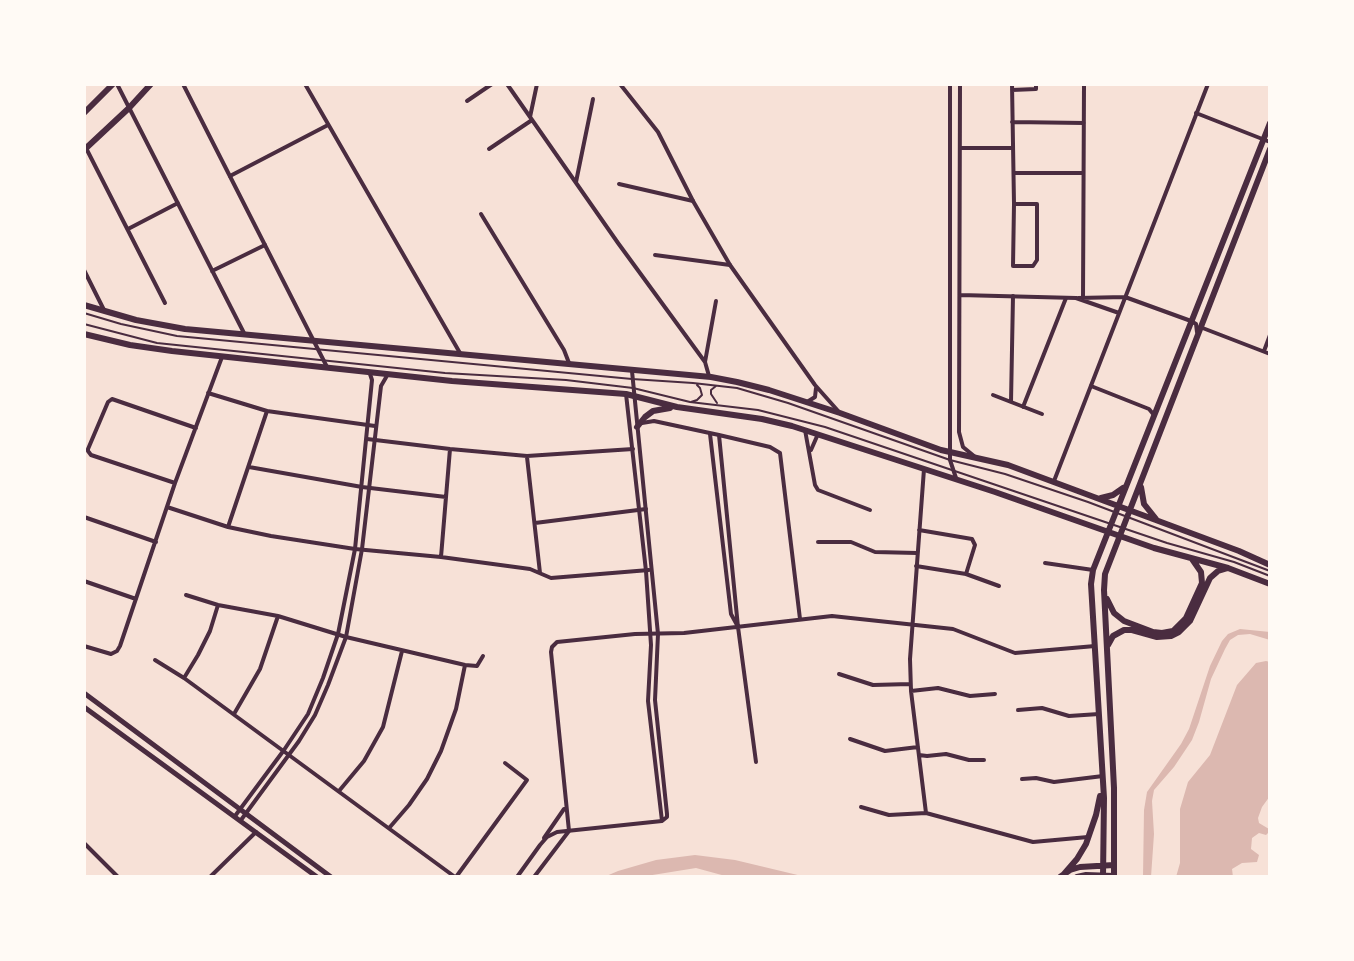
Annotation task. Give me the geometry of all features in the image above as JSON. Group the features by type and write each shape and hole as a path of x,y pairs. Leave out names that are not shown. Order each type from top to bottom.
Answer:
{"main road":[{"path":"84,113 115,84"},
{"path":"85,149 151,84"},
{"path":"1103,876 1103,776 1091,584 1093,570 1191,321 1267,141 1270,123"},
{"path":"1077,877 1114,876 1114,788 1105,574 1270,149"},
{"path":"84,305 161,325 315,345 569,365 632,375 711,377 754,385 840,413 950,456 1008,465 1099,498 1128,514 1239,551 1270,568"},
{"path":"84,334 130,345 222,357 325,364 452,381 631,392 677,407 762,419 1109,527 1192,559 1228,568 1270,584"},
{"path":"638,426 653,411 677,407"},
{"path":"1142,479 1140,488 1144,504 1151,515 1162,523"},
{"path":"1099,498 1113,495 1126,486"},
{"path":"1104,590 1110,607 1121,619 1153,632 1173,631 1186,618 1202,583 1201,572 1192,559"},
{"path":"1107,647 1113,636 1124,630 1157,637 1179,632 1190,621 1210,578 1228,568"},
{"path":"84,693 331,877"},
{"path":"84,707 317,877"},
{"path":"1062,875 1083,849 1088,837 1098,807 1103,776"},
{"path":"1062,875 1080,867 1114,865"}],"street":[{"path":"115,84 245,335"},
{"path":"183,84 325,364"},
{"path":"305,84 461,355"},
{"path":"467,101 492,84"},
{"path":"507,84 705,362"},
{"path":"489,149 531,118 537,84"},
{"path":"620,84 658,132 730,265 815,385 840,413"},
{"path":"950,84 950,456 957,480"},
{"path":"960,84 959,432 963,447 976,458"},
{"path":"1080,299 1084,84"},
{"path":"1054,482 1208,84"},
{"path":"1014,204 1037,204 1037,260 1033,266 1013,266 1012,87 1036,86"},
{"path":"576,183 593,99"},
{"path":"1196,113 1267,141"},
{"path":"1012,122 1084,123"},
{"path":"230,176 328,125"},
{"path":"960,148 1012,148"},
{"path":"85,149 165,303"},
{"path":"1013,173 1083,173"},
{"path":"619,184 693,201"},
{"path":"128,229 178,203"},
{"path":"481,214 564,350 569,365"},
{"path":"212,271 265,245"},
{"path":"655,255 730,265"},
{"path":"84,270 104,310"},
{"path":"950,289 1013,296 1080,299 1125,297 1191,321 1197,326 1196,337"},
{"path":"1011,402 1013,296"},
{"path":"1023,407 1066,298"},
{"path":"1080,299 1119,313"},
{"path":"711,377 705,362 716,301"},
{"path":"1200,327 1270,354"},
{"path":"950,334 960,334"},
{"path":"1264,352 1270,335"},
{"path":"84,646 114,654 120,646 222,357"},
{"path":"238,818 308,714 338,634 359,549 372,380 369,372"},
{"path":"243,811 307,729 346,637 381,386 388,374"},
{"path":"632,375 633,449 643,509"},
{"path":"806,402 815,397 815,385"},
{"path":"1091,386 1149,409 1154,415"},
{"path":"540,845 551,834 662,821 667,817 652,700 658,634 643,509 638,426 631,392"},
{"path":"208,393 267,411 375,426"},
{"path":"993,395 1042,414"},
{"path":"175,483 89,453 88,449 112,399 196,428"},
{"path":"228,527 267,411"},
{"path":"638,426 651,421 770,447 780,453 800,619"},
{"path":"805,430 818,490 870,510"},
{"path":"710,434 731,614 738,627"},
{"path":"810,453 818,434"},
{"path":"719,435 738,627 756,762"},
{"path":"367,439 527,456 633,449"},
{"path":"441,557 450,449"},
{"path":"527,456 540,573"},
{"path":"249,467 362,487 446,497"},
{"path":"924,469 910,684 926,813"},
{"path":"167,507 228,527 271,536 530,569 554,578 649,570"},
{"path":"535,523 643,509"},
{"path":"84,517 156,542"},
{"path":"919,530 973,540 975,545 966,574"},
{"path":"818,542 851,542 875,552 917,553"},
{"path":"1045,563 1093,570"},
{"path":"916,566 966,574 999,586"},
{"path":"649,570 652,700 662,821"},
{"path":"84,581 136,599"},
{"path":"186,595 465,665 477,666 483,656"},
{"path":"184,678 204,643 218,605"},
{"path":"234,714 260,669 278,616"},
{"path":"534,877 569,831 552,667 552,647 557,642 626,634 674,634 832,616 960,630 1015,653 1095,646"},
{"path":"339,791 364,761 383,727 402,651"},
{"path":"155,660 284,750 456,877 527,780 505,763"},
{"path":"389,828 427,779 441,751 456,709 465,665"},
{"path":"839,674 873,685 910,684"},
{"path":"911,691 938,688 970,696 995,694"},
{"path":"1018,710 1042,708 1064,716 1099,714"},
{"path":"850,739 885,751 918,747"},
{"path":"919,755 946,754 984,760"},
{"path":"1022,779 1054,782 1103,776"},
{"path":"517,877 566,807"},
{"path":"861,807 889,815 926,813 1030,842 1088,837"},
{"path":"210,877 256,832"},
{"path":"1064,840 1083,849"},
{"path":"84,843 118,877"},
{"path":"215,872 219,877"}],"lane":[{"path":"84,313 169,334 632,375 737,388 1116,509"},
{"path":"84,324 157,343 325,364 566,380 690,402 758,410 814,424 1001,486 1109,527"},
{"path":"690,402 702,395 700,388 693,383"},
{"path":"717,385 711,394 719,405"},
{"path":"1128,514 1270,568"},
{"path":"1121,532 1234,562 1270,576"}],"shaded area":[{"path":"1240,629 1270,632 1270,640 1250,634 1238,635 1230,640 1225,649 1211,679 1192,740 1154,790 1151,877 1143,877 1147,792 1189,729 1210,666 1222,641 1228,634"},
{"path":"1270,662 1270,796 1258,818 1259,823 1269,829 1266,835 1259,833 1252,838 1251,849 1259,855 1257,862 1242,863 1232,869 1233,877 1176,877 1180,863 1180,809 1188,782 1210,755 1237,685 1256,663"},
{"path":"695,855 735,860 806,877 729,877 696,868 640,877 604,877 656,860"}]}
